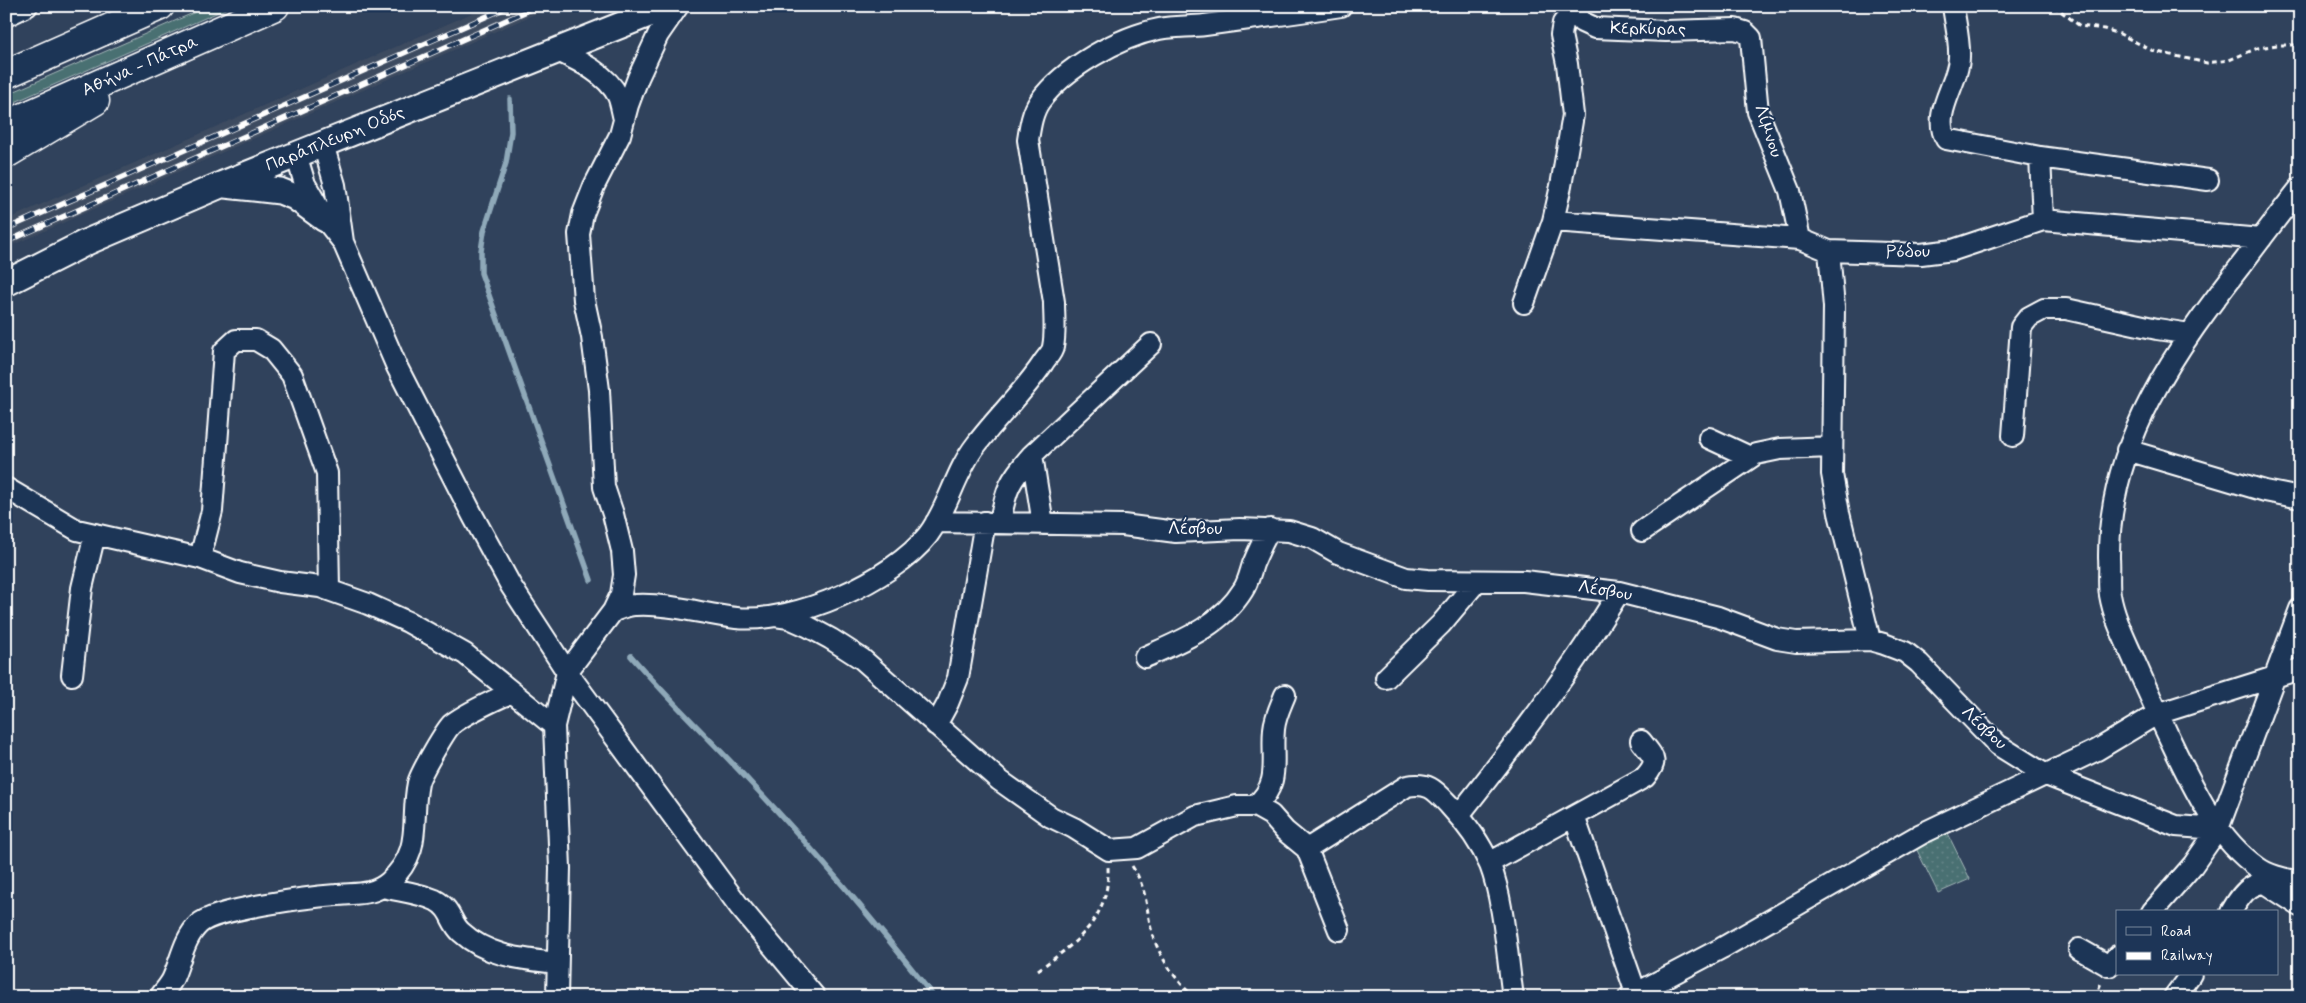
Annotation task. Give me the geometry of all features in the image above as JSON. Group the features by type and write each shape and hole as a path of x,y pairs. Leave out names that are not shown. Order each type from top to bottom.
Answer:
{"highway":[{"path":"6,74 160,6"},
{"name":"Αθήνα - Πάτρα","path":"6,125 275,6"},
{"path":"6,154 87,107 149,62"}],"main road":[{"name":"Παράπλευρη Οδός","path":"6,283 87,242 223,184 669,6"},
{"path":"223,184 280,191 295,197 325,219"}],"street":[{"path":"6,16 27,6"},
{"path":"557,997 560,868 554,726 567,672 613,611 621,594 624,575 622,551 604,487 599,390 592,337 584,300 579,234 583,214 594,186 614,150 628,105 658,35 678,6"},
{"path":"772,616 812,606 852,591 894,567 914,549 928,535 936,522 948,500 962,466 976,445 1039,369 1053,349 1055,326 1054,302 1042,239 1028,140 1030,122 1039,102 1062,78 1093,56 1124,40 1159,29 1202,26 1342,6"},
{"path":"1953,6 1960,55 1958,71 1943,112 1942,133 1946,139 2040,157 2208,180"},
{"path":"1524,303 1553,221 1573,115 1567,64 1560,35 1563,23 1572,9"},
{"name":"Κερκύρας","path":"1572,9 1582,22 1595,28 1666,32 1735,29"},
{"name":"Λίμνου","path":"1735,29 1745,32 1751,38 1758,112 1790,191 1800,239"},
{"path":"558,51 578,60 609,83 618,97 624,120"},
{"path":"323,144 335,185 343,242"},
{"path":"296,154 305,184 325,219 343,242 397,367 511,586 567,672 739,906 815,997"},
{"path":"2040,157 2043,220"},
{"path":"2300,188 2172,359 2127,450 2113,498 2110,524 2110,592 2119,625 2157,714 2184,770 2218,829 2258,867 2282,881 2300,906"},
{"name":"Ρόδου","path":"1553,221 1800,239 1829,251 1921,254 1953,250 2043,220 2261,239"},
{"path":"1829,251 1834,307 1832,474 1839,513 1870,640"},
{"path":"2013,436 2021,327 2029,317 2044,309 2066,309 2157,329 2190,334"},
{"path":"200,558 212,511 224,351 236,340 256,340 271,348 292,375 327,473 329,590"},
{"path":"936,725 958,678 993,522 1008,486 1032,455 1151,344"},
{"path":"1709,438 1750,457"},
{"path":"1642,531 1750,457 1780,449 1832,446"},
{"path":"2127,450 2265,491 2300,498"},
{"path":"1032,455 1043,524"},
{"path":"6,488 77,530 200,558 240,572 329,590 408,622 465,654 554,726"},
{"name":"Λέσβου","path":"936,522 1123,525 1176,532 1289,531 1312,538 1338,553 1406,578 1524,581 1620,592 1718,617 1777,639 1796,642 1870,640 1905,652 1998,745 2046,775 2176,826 2218,829"},
{"path":"1145,658 1198,633 1213,623 1225,611 1243,590 1260,546 1270,530"},
{"path":"72,675 82,588 95,534"},
{"path":"1386,678 1441,624 1477,580"},
{"path":"1459,816 1559,683 1620,592"},
{"path":"613,611 633,605 658,606 738,618 772,616 789,618 806,626 846,649 904,695 976,761 1026,800 1109,850 1137,848 1195,816 1237,806 1255,806 1271,815 1285,831 1307,849 1339,930"},
{"path":"2154,910 2193,865 2218,829 2300,609"},
{"path":"1574,816 1633,995 1722,948 1920,834 2097,750 2157,714 2300,669"},
{"path":"160,997 172,980 188,938 200,922 251,907 336,895 359,895 383,887 398,872 412,850 418,784 422,770 450,725 512,692"},
{"path":"1255,806 1266,796 1274,775 1274,726 1285,695"},
{"path":"1489,863 1645,777 1654,767 1655,760 1641,741"},
{"path":"1307,849 1371,811 1407,786 1419,784 1434,789 1459,816 1489,863 1496,883 1513,997"},
{"path":"2232,910 2242,892 2282,881"},
{"path":"383,887 434,900 452,915 460,931 496,953 511,958 557,963"},
{"path":"2079,949 2109,966 2116,957"},
{"path":"2174,997 2189,976"}],"path":[{"path":"2054,6 2080,26 2104,29 2120,34 2152,51 2207,63 2229,60 2267,46 2300,46"},
{"path":"1038,970 1072,946 1090,926 1104,904 1108,883 1106,857 1109,850 1132,866 1143,883 1158,950 1172,973 1193,997"}],"shaded area":[{"path":"488,6 553,6 6,248 6,220"}],"green space":[{"path":"209,6 232,6 6,106 6,95"},
{"path":"1944,826 1970,879 1938,893 1913,842"}],"waterway":[{"path":"510,99 511,132 506,163 484,231 481,251 481,273 591,580"},
{"path":"631,656 822,861 934,997"}],"railway":[{"path":"6,229 510,6"},
{"path":"6,242 538,6"}]}
